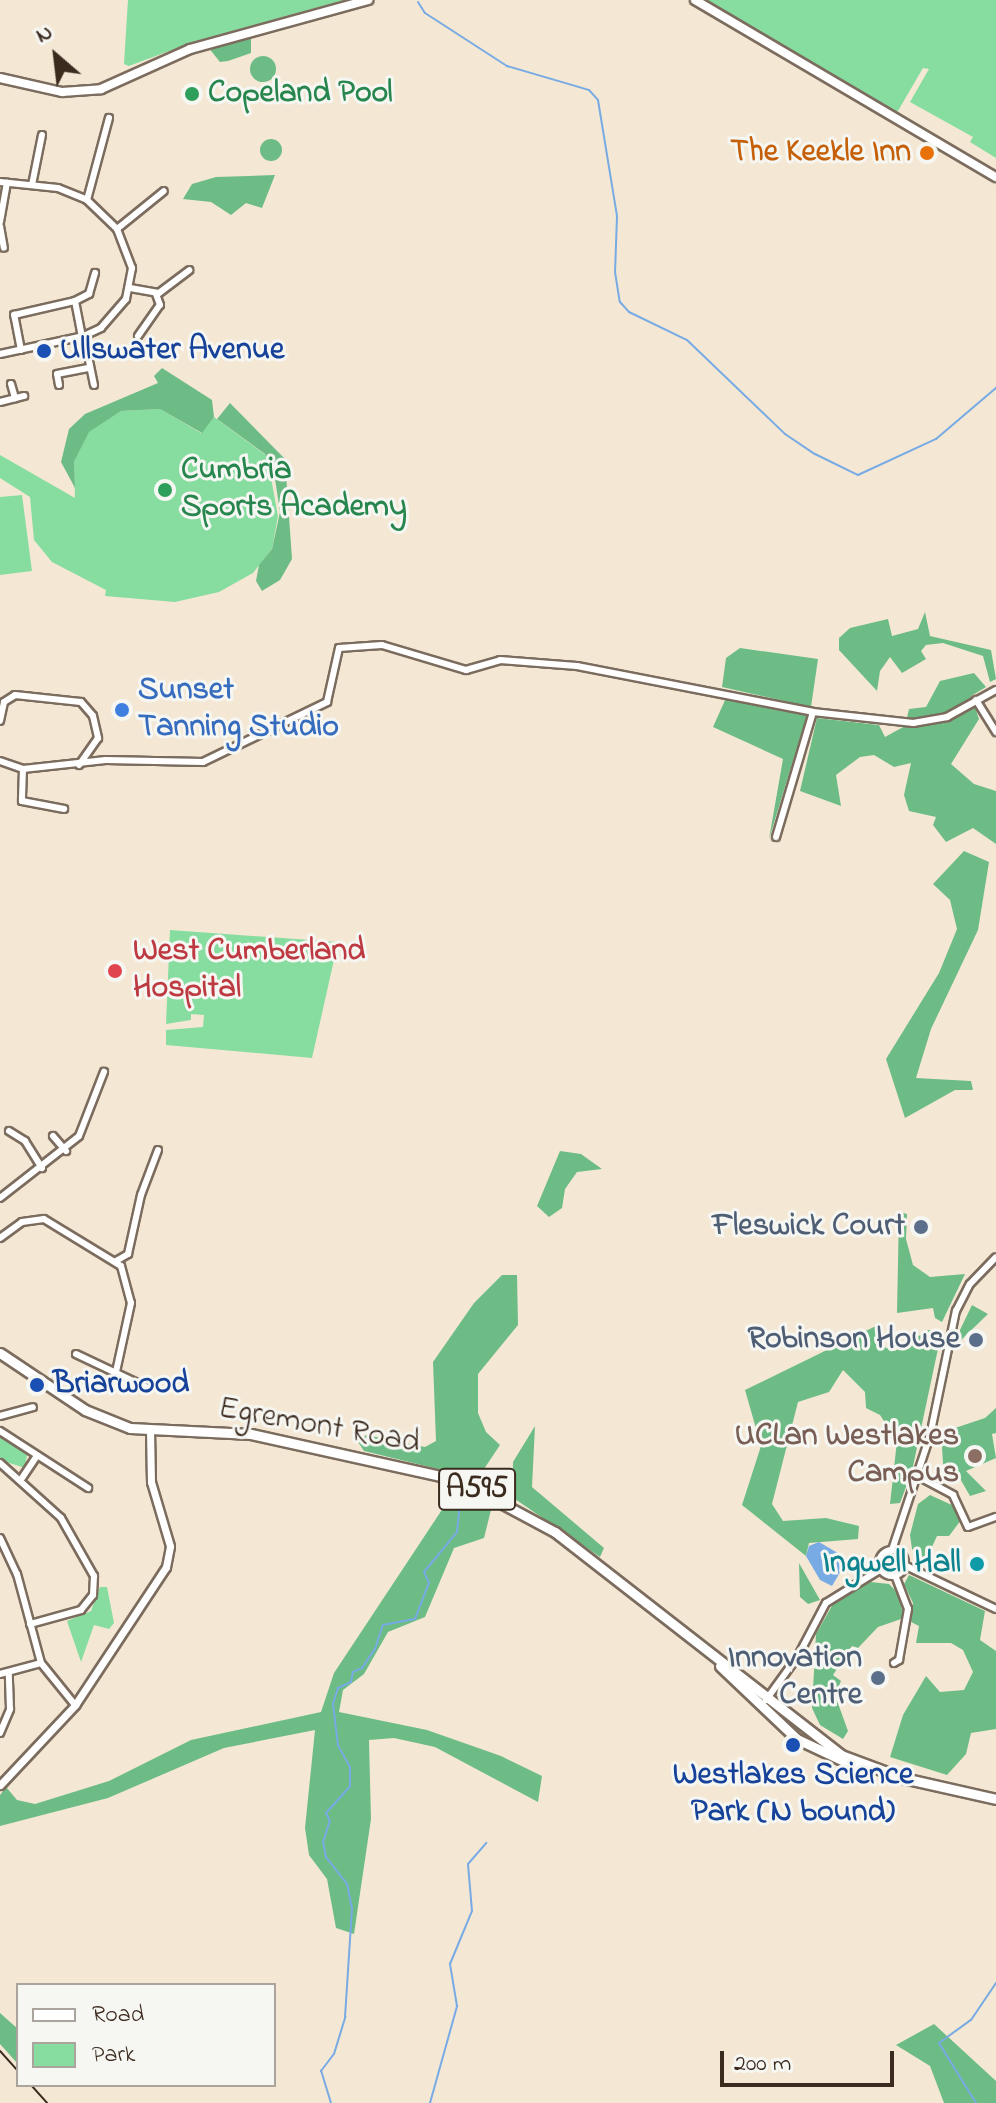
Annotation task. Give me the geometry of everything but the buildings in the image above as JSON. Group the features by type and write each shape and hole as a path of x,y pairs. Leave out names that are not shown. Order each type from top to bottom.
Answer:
{"highway":[{"name":"Egremont Road","path":"0,1353 96,1416 150,1432 251,1434 458,1480 555,1532 696,1641 818,1753 872,1774 996,1799"}],"main road":[{"path":"0,78 62,92 101,89 190,49 368,0"},
{"path":"695,0 996,177"}],"street":[{"path":"87,200 109,118"},
{"path":"32,185 42,135"},
{"path":"0,354 83,336 114,316 130,288 130,258 117,229 87,200 32,185 4,182 0,224 4,248"},
{"path":"117,229 164,191"},
{"path":"130,288 156,294 189,270"},
{"path":"21,350 14,315 75,301 89,294 95,273"},
{"path":"138,336 160,305 156,294"},
{"path":"75,301 94,385"},
{"path":"59,385 57,374 89,368"},
{"path":"11,384 15,398"},
{"path":"0,402 24,396"},
{"path":"0,761 23,769 106,760 203,762 327,702 339,648 382,645 466,670 500,660 577,666 813,712 913,723 947,717 996,690"},
{"path":"0,721 4,702 15,695 81,702 93,716 98,738 79,765"},
{"path":"976,700 996,732"},
{"path":"776,837 813,712"},
{"path":"23,769 22,801 64,809"},
{"path":"0,1198 66,1151 88,1121 104,1072"},
{"path":"9,1131 25,1141 42,1168"},
{"path":"53,1136 66,1151"},
{"path":"116,1261 128,1254 141,1195 158,1150"},
{"path":"0,1238 22,1222 44,1219 116,1261 131,1291 116,1372"},
{"path":"881,1569 880,1558 892,1550 918,1476 956,1311 975,1277 996,1257"},
{"path":"76,1354 148,1388"},
{"path":"0,1416 33,1407"},
{"path":"0,1431 88,1488"},
{"path":"0,1785 75,1705 155,1587 169,1557 168,1535 148,1466 150,1432"},
{"path":"22,1478 36,1457"},
{"path":"0,1463 22,1478 71,1531 95,1580 91,1599 81,1610 30,1624"},
{"path":"918,1476 953,1495 968,1527 996,1517"},
{"path":"0,1538 41,1663 75,1705"},
{"path":"892,1550 902,1555 904,1565"},
{"path":"895,1575 904,1565"},
{"path":"904,1565 996,1609"},
{"path":"881,1569 895,1575 908,1609 899,1660 894,1663"},
{"path":"765,1703 790,1670 828,1601 881,1569"},
{"path":"0,1674 41,1663"},
{"path":"0,1733 10,1709 9,1673"}],"green space":[{"path":"128,0 345,0 196,41 129,66 124,64"},
{"path":"705,0 996,0 996,158 970,142 973,137 910,102 929,69 923,68 895,116"},
{"path":"251,36 251,53 228,61 220,62 208,47"},
{"path":"263,56 272,60 276,69 272,78 263,82 254,78 250,69 254,60"},
{"path":"271,139 279,142 282,150 279,158 271,161 263,158 260,150 263,142"},
{"path":"275,175 262,208 246,203 231,215 211,202 183,199 192,184 216,177"},
{"path":"162,368 212,400 214,417 202,433 160,409 121,411 89,432 74,462 75,488 61,462 69,429 85,414 158,383 154,376"},
{"path":"230,403 285,459 292,559 280,580 262,591 256,581 259,565 272,549 280,512 274,472 265,454 217,419"},
{"path":"160,409 201,433 214,417 267,456 278,516 272,549 253,573 219,592 175,602 105,596 106,590 52,562 34,540 30,497 0,478 0,455 75,498 74,462 89,431 121,411"},
{"path":"22,495 32,571 0,575 0,497"},
{"path":"925,612 930,636 991,650 996,679 990,682 983,656 943,643 926,645 921,651 926,659 902,673 890,657 880,671 877,691 839,650 839,638 850,628 888,619 892,636 918,629"},
{"path":"740,648 818,659 811,707 722,687 726,658"},
{"path":"974,673 986,687 971,696 979,719 951,764 974,784 996,791 996,844 973,828 946,842 933,825 936,817 909,811 904,795 911,763 894,767 874,755 860,757 836,775 841,806 800,791 817,718 879,725 885,737 905,726 909,709 926,707 940,681"},
{"path":"726,698 807,715 769,839 783,759 713,727"},
{"path":"964,851 989,862 978,930 931,1029 916,1078 971,1081 973,1090 955,1090 905,1118 886,1059 939,973 957,929 950,900 933,884"},
{"path":"170,930 338,942 312,1058 166,1045 166,1030 203,1027 204,1015 191,1014 191,1020 166,1024"},
{"path":"560,1151 581,1154 602,1169 577,1172 565,1189 562,1208 549,1217 537,1206"},
{"path":"899,1212 907,1214 906,1239 913,1265 930,1277 965,1274 942,1322 935,1318 933,1308 897,1313"},
{"path":"502,1275 517,1275 518,1325 478,1374 478,1413 486,1432 500,1445 482,1472 475,1478 364,1451 358,1442 366,1435 425,1447 436,1441 433,1362 474,1303"},
{"path":"972,1305 988,1314 960,1341 960,1330"},
{"path":"882,1323 884,1347 895,1351 928,1330 942,1330 912,1471 900,1503 890,1504 897,1441 880,1415 866,1408 865,1392 843,1370 829,1392 798,1402 772,1504 783,1521 826,1518 859,1526 858,1539 809,1543 806,1556 742,1505 761,1446 745,1390"},
{"path":"996,1408 996,1433 992,1434 996,1458 966,1471 986,1491 970,1496 958,1475 943,1464 942,1447 955,1428 985,1418"},
{"path":"535,1426 532,1487 604,1548 600,1557 512,1497 513,1462"},
{"path":"0,1435 27,1455 25,1468 0,1460"},
{"path":"457,1487 493,1502 484,1538 454,1548 425,1617 388,1632 364,1674 343,1690 339,1712 427,1730 501,1756 542,1776 538,1802 435,1747 394,1738 369,1740 371,1819 354,1934 336,1928 327,1879 309,1855 305,1828 315,1730 224,1748 108,1798 0,1826 0,1795 6,1787 17,1800 35,1804 109,1781 191,1740 321,1712 334,1673"},
{"path":"930,1495 954,1506 961,1520 949,1536 937,1536 926,1560 912,1549 910,1535 918,1504"},
{"path":"799,1563 820,1600 808,1604 800,1597"},
{"path":"909,1575 985,1611 980,1640 996,1651 996,1729 971,1733 966,1754 947,1775 890,1757 903,1715 926,1676 940,1692 964,1690 973,1672 963,1650 951,1643 916,1643 919,1626 911,1622 913,1603 904,1584"},
{"path":"871,1582 889,1584 898,1593 904,1618 878,1627 858,1648 852,1646 833,1675 841,1681 835,1695 848,1731 843,1739 820,1725 812,1708 816,1634 837,1597"},
{"path":"100,1587 107,1587 114,1623 109,1629 94,1625 81,1662 67,1621 91,1611"},
{"path":"0,2013 16,2027 16,2062 0,2044"},
{"path":"934,2024 996,2081 996,2103 944,2103 930,2066 896,2045"}],"water":[{"path":"819,1542 848,1559 832,1586 820,1580 806,1556 809,1546"}],"waterway":[{"path":"418,2 425,13 507,66 589,90 598,100 617,216 615,272 620,302 629,312 687,340 785,434 815,454 858,475 936,439 996,388"},
{"path":"331,2103 321,2071 334,2054 345,2017 352,1909 347,1884 326,1857 323,1842 330,1821 326,1813 350,1786 350,1767 338,1745 333,1704 338,1688 351,1682 353,1672 362,1668 375,1649 383,1625 415,1619 429,1583 424,1572 457,1532 460,1503"},
{"path":"430,2103 457,2006 450,1964 472,1911 468,1864 486,1843"},
{"path":"976,2103 939,2043 971,2020 996,1983"}],"railway":[{"path":"0,2051 16,2069"},
{"path":"33,2087 47,2103"}],"place":[{"name":"Copeland Pool","path":"192,94"},
{"name":"The Keekle Inn","path":"927,153"},
{"name":"Ullswater Avenue","path":"44,351"},
{"name":"Cumbria Sports Academy","path":"165,490"},
{"name":"Sunset Tanning Studio","path":"122,710"},
{"name":"West Cumberland Hospital","path":"115,971"},
{"name":"Fleswick Court","path":"921,1227"},
{"name":"Robinson House","path":"976,1340"},
{"name":"Briarwood","path":"37,1385"},
{"name":"UCLan Westlakes Campus","path":"975,1456"},
{"name":"Ingwell Hall","path":"977,1564"},
{"name":"Innovation Centre","path":"878,1678"},
{"name":"Westlakes Science Park (N bound)","path":"793,1745"}]}
